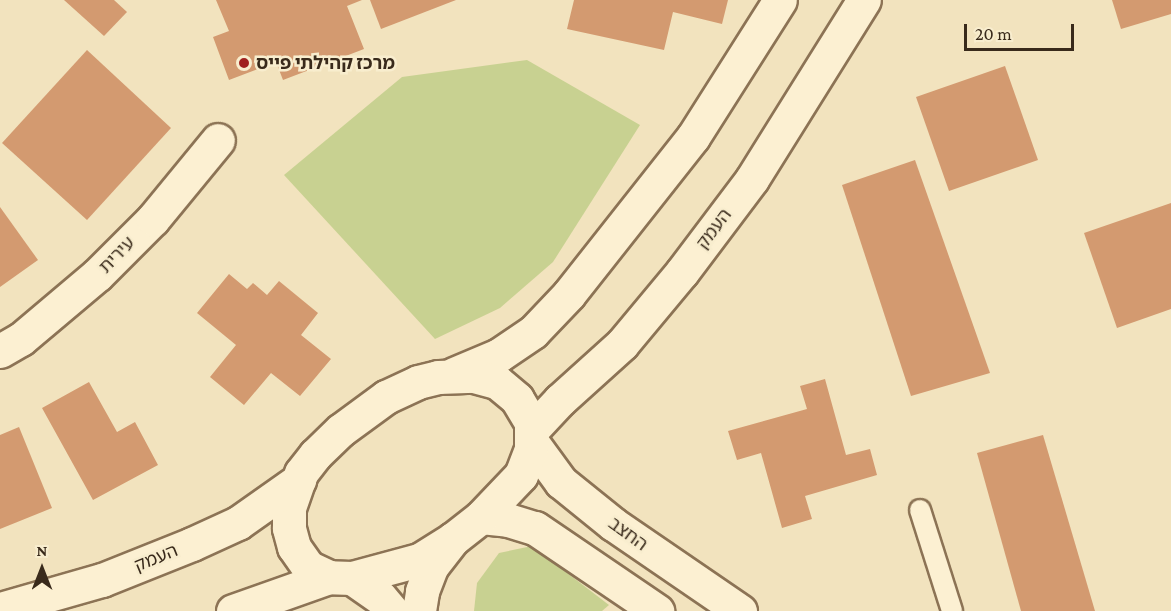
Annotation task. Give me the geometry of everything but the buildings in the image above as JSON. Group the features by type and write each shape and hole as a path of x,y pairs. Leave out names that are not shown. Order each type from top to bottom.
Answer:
{"main road":[{"path":"392,611 381,598 340,578 308,567 294,547 289,528 289,508 299,480 315,455 341,430 386,397 418,382 448,377 508,349 533,332 569,294 624,227 693,137 780,0"},
{"name":"העמק","path":"531,436 560,400 622,344 682,272 752,179 864,0"},
{"name":"עירית","path":"0,351 21,339 98,276 153,219 218,140"},
{"name":"החצב","path":"448,377 474,376 497,382 517,399 531,422 531,436 561,482 622,530 740,611"},
{"path":"233,611 340,578 419,560 453,539 481,517 521,475 531,449 531,436"},
{"name":"העמק","path":"0,609 102,579 192,544 238,523 299,480"},
{"path":"481,517 508,520 535,528 657,611"},
{"path":"419,611 422,591 431,567 453,539"}],"lane":[{"path":"920,510 946,609"}],"green space":[{"path":"527,60 640,125 553,262 500,308 435,339 284,175 402,77"},
{"path":"532,546 609,605 602,611 474,611 477,583 499,553"}],"place":[{"name":"מרכז קהילתי פייס","path":"244,63"}]}
